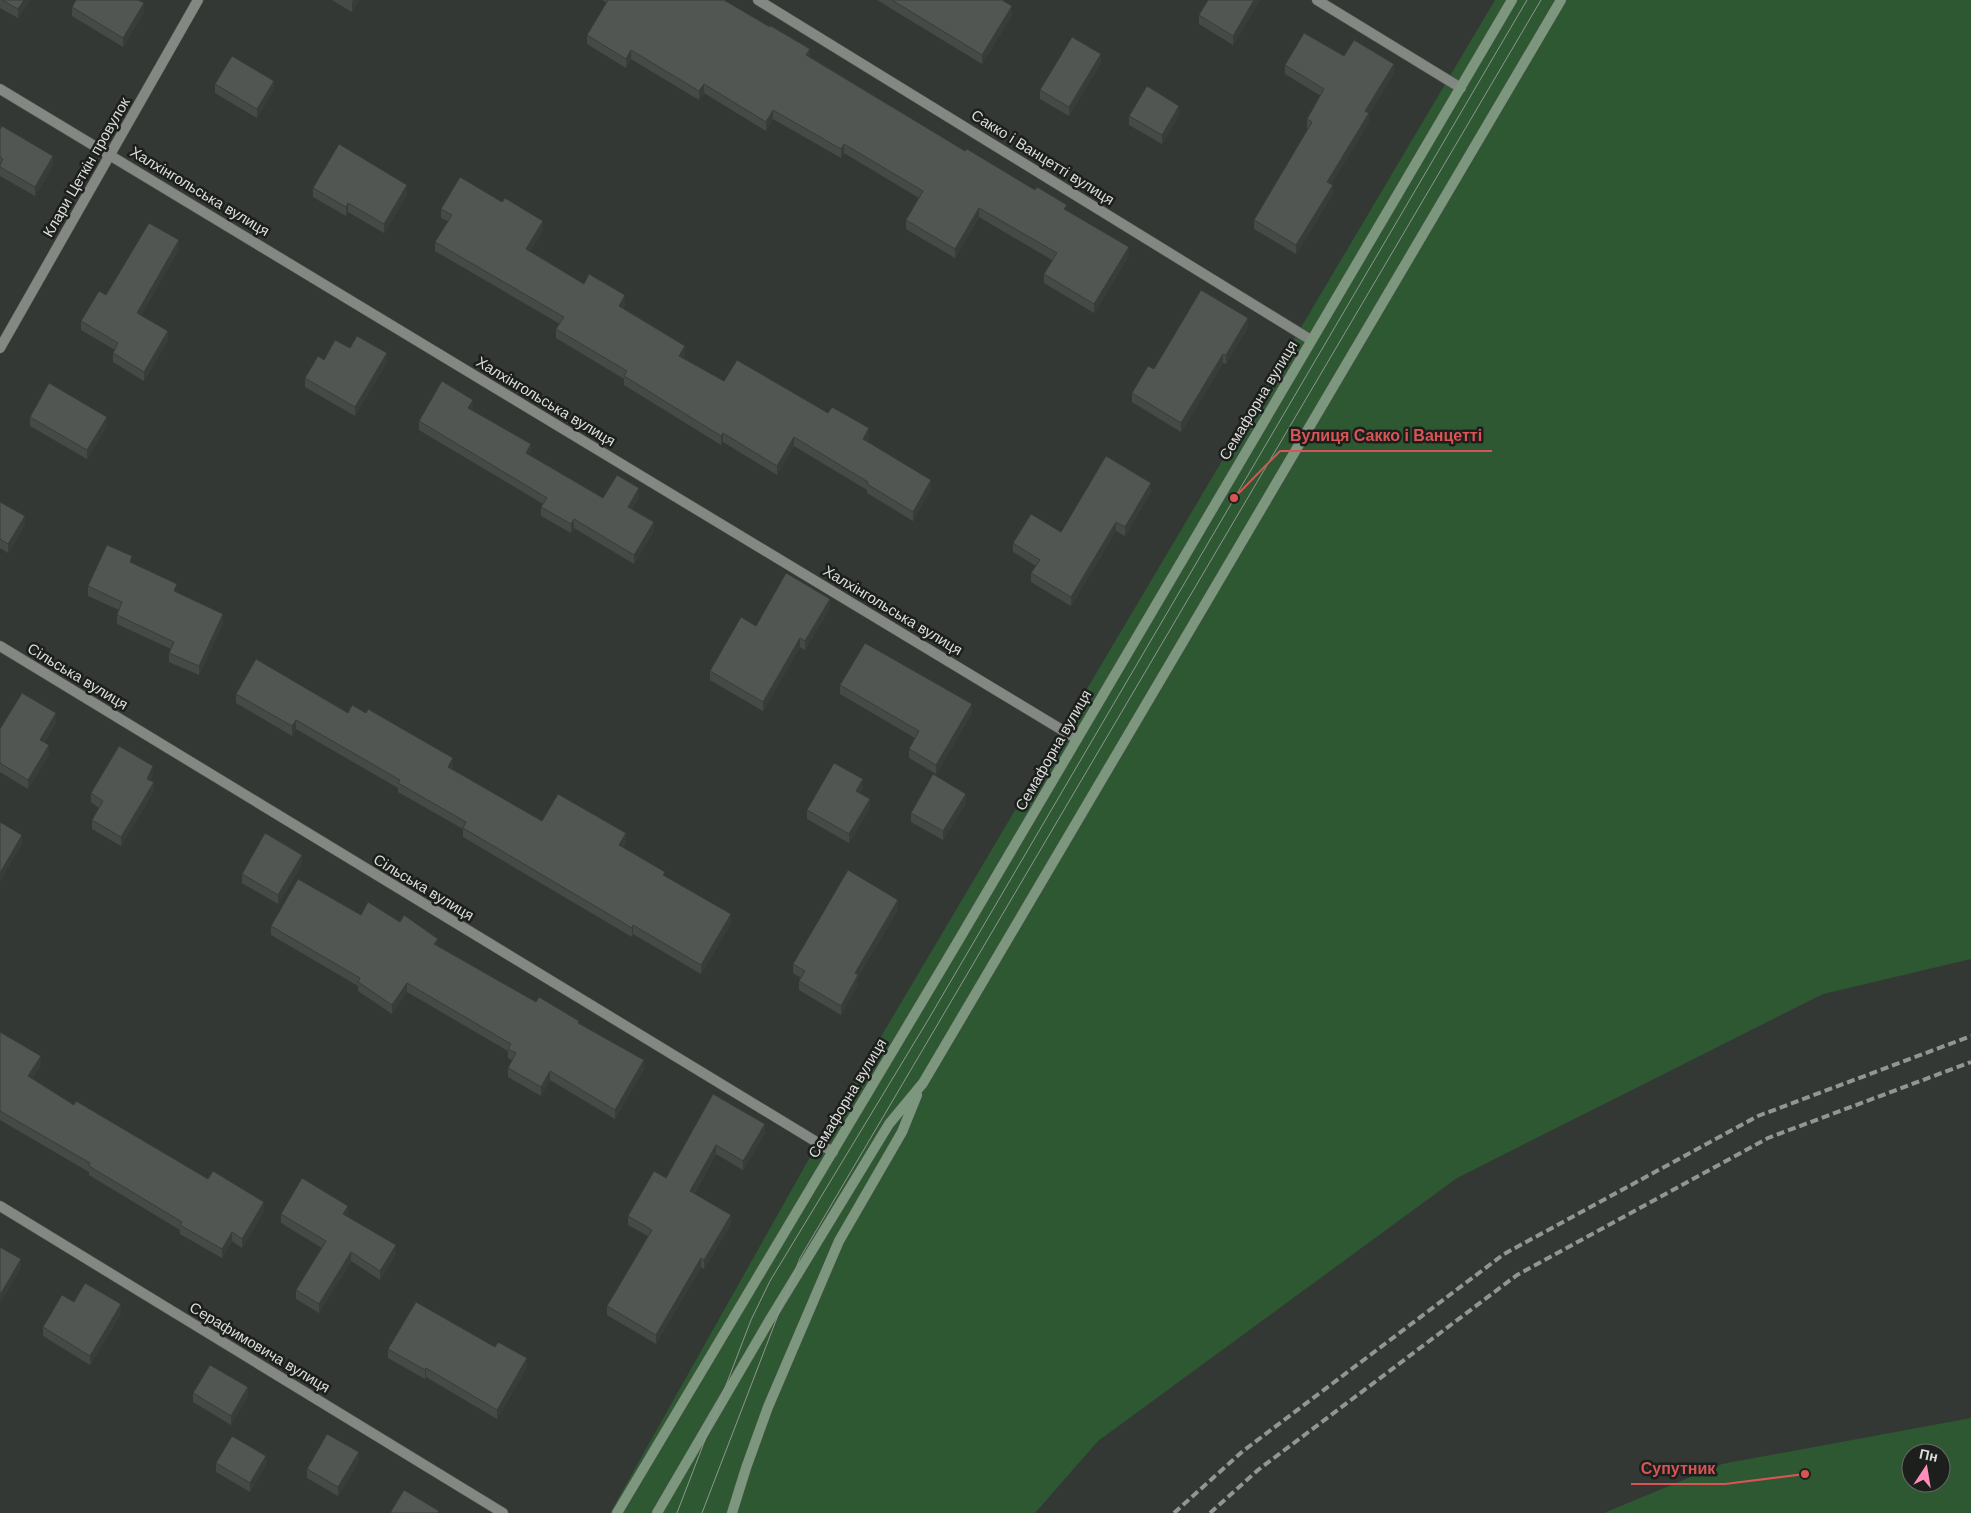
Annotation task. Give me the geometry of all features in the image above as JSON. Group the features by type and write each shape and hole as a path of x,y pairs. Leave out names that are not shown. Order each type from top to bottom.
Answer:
{"main road":[{"name":"Семафорна вулиця","path":"617,1513 833,1152 1512,0"},
{"path":"732,1513 768,1407 839,1241 902,1132 923,1083 1561,0"},
{"path":"657,1513 769,1321 890,1124 923,1083"}],"street":[{"name":"Клари Цеткін провулок","path":"0,348 198,0"},
{"name":"Сакко і Ванцетті вулиця","path":"758,0 1311,340"},
{"path":"1317,0 1461,88"},
{"name":"Халхінгольська вулиця","path":"0,89 1077,739"},
{"name":"Сільська вулиця","path":"0,646 833,1152"},
{"name":"Серафимовича вулиця","path":"0,1206 503,1513"}],"green space":[{"path":"1495,0 1971,0 1971,959 1823,994 1457,1178 1098,1441 1035,1513 610,1513 818,1143"},
{"path":"1971,1418 1971,1513 1604,1513 1722,1464"}],"building":[{"path":"2,0 24,0 18,9"},
{"path":"76,0 138,0 144,3 123,38 72,7"},
{"path":"608,0 724,0 810,49 806,55 965,151 967,149 1035,190 1037,187 1067,205 1064,209 1129,247 1094,304 1044,274 1057,253 979,208 955,249 906,220 923,191 844,144 841,149 773,110 766,122 704,84 699,91 631,50 626,59 587,35"},
{"path":"892,0 1002,0 1012,6 982,55"},
{"path":"1208,0 1254,0 1233,36 1199,15"},
{"path":"1304,33 1344,56 1354,40 1394,64 1365,111 1369,113 1327,182 1333,185 1296,245 1254,220 1312,122 1307,119 1324,89 1285,65"},
{"path":"1072,37 1101,54 1069,107 1040,90"},
{"path":"232,56 274,81 257,109 215,84"},
{"path":"1147,86 1179,106 1162,135 1129,116"},
{"path":"2,126 53,156 35,187 0,167 3,159 0,157 0,129"},
{"path":"339,144 407,185 384,224 348,203 346,207 313,188"},
{"path":"460,177 502,202 505,198 543,221 526,249 584,284 589,274 625,295 619,306 685,346 679,356 724,381 737,360 828,413 832,407 869,428 863,439 931,480 913,512 794,437 777,466 723,433 721,436 624,376 627,371 556,329 564,317 435,242 452,215 441,209"},
{"path":"149,223 179,240 137,313 168,331 144,372 113,353 118,343 81,321 99,291 106,295"},
{"path":"1201,290 1248,318 1226,355 1223,354 1181,423 1132,393 1148,366 1154,369"},
{"path":"357,336 387,353 355,407 305,378 318,356 324,360 335,340 350,348"},
{"path":"442,381 473,400 468,408 531,444 526,453 603,498 617,475 639,488 628,507 654,522 634,555 574,519 571,524 541,507 547,498 419,421"},
{"path":"49,383 107,417 87,450 30,417"},
{"path":"1106,456 1151,483 1125,527 1116,522 1071,597 1031,573 1040,560 1013,543 1031,514 1061,532"},
{"path":"0,502 25,516 8,544 0,539"},
{"path":"107,545 132,556 130,562 177,584 174,591 223,614 199,666 169,653 174,642 117,615 122,602 88,586"},
{"path":"786,573 830,599 805,641 800,638 763,702 710,671 741,617 756,626"},
{"path":"865,643 972,704 936,765 909,749 919,731 840,685"},
{"path":"256,659 348,713 352,705 366,713 368,709 453,758 448,767 542,821 558,794 626,833 619,845 665,872 663,875 731,914 701,965 633,925 632,928 463,828 466,822 398,783 400,780 296,720 292,726 236,694"},
{"path":"22,693 56,713 40,740 49,745 28,780 0,763 0,729"},
{"path":"119,746 153,766 147,779 154,782 121,837 92,820 103,801 91,793"},
{"path":"834,763 863,779 856,791 870,799 849,834 807,810"},
{"path":"933,774 966,794 943,831 911,813"},
{"path":"0,822 22,835 0,873"},
{"path":"265,833 302,855 278,895 242,874"},
{"path":"848,870 898,900 855,973 858,975 841,1006 799,981 805,971 793,964"},
{"path":"298,879 361,915 368,902 400,922 404,915 438,939 434,944 536,1002 539,997 579,1021 578,1023 644,1060 615,1110 550,1071 541,1087 508,1068 516,1053 508,1049 511,1044 407,983 392,1005 358,982 360,978 271,926"},
{"path":"0,1032 41,1056 28,1076 74,1105 76,1101 208,1179 213,1171 264,1202 242,1239 232,1232 222,1249 180,1225 182,1222 89,1166 90,1163 0,1111"},
{"path":"713,1094 765,1124 743,1161 716,1145 690,1191 731,1215 704,1260 701,1258 656,1335 607,1306 652,1230 628,1216 654,1171 666,1178"},
{"path":"302,1178 348,1206 343,1214 396,1245 380,1271 351,1252 319,1304 296,1290 326,1241 281,1214"},
{"path":"0,1247 21,1259 0,1295"},
{"path":"85,1283 121,1304 90,1356 43,1327 62,1295 74,1302"},
{"path":"416,1302 495,1347 498,1342 527,1358 497,1410 426,1368 425,1370 388,1349"},
{"path":"210,1365 248,1387 231,1416 193,1393"},
{"path":"327,1434 359,1452 338,1487 307,1469"},
{"path":"232,1436 266,1456 250,1483 216,1463"},
{"path":"404,1490 439,1511 438,1513 390,1513"}],"tram line":[{"path":"677,1513 751,1320 770,1281 928,1020 1527,0"},
{"path":"702,1513 800,1258 1541,0"}],"railway":[{"path":"1174,1513 1243,1451 1504,1254 1758,1116 1971,1036"},
{"path":"1210,1513 1258,1470 1517,1275 1768,1138 1971,1062"}],"place":[{"name":"Вулиця Сакко і Ванцетті","path":"1234,498"},
{"name":"Супутник","path":"1805,1474"}]}
